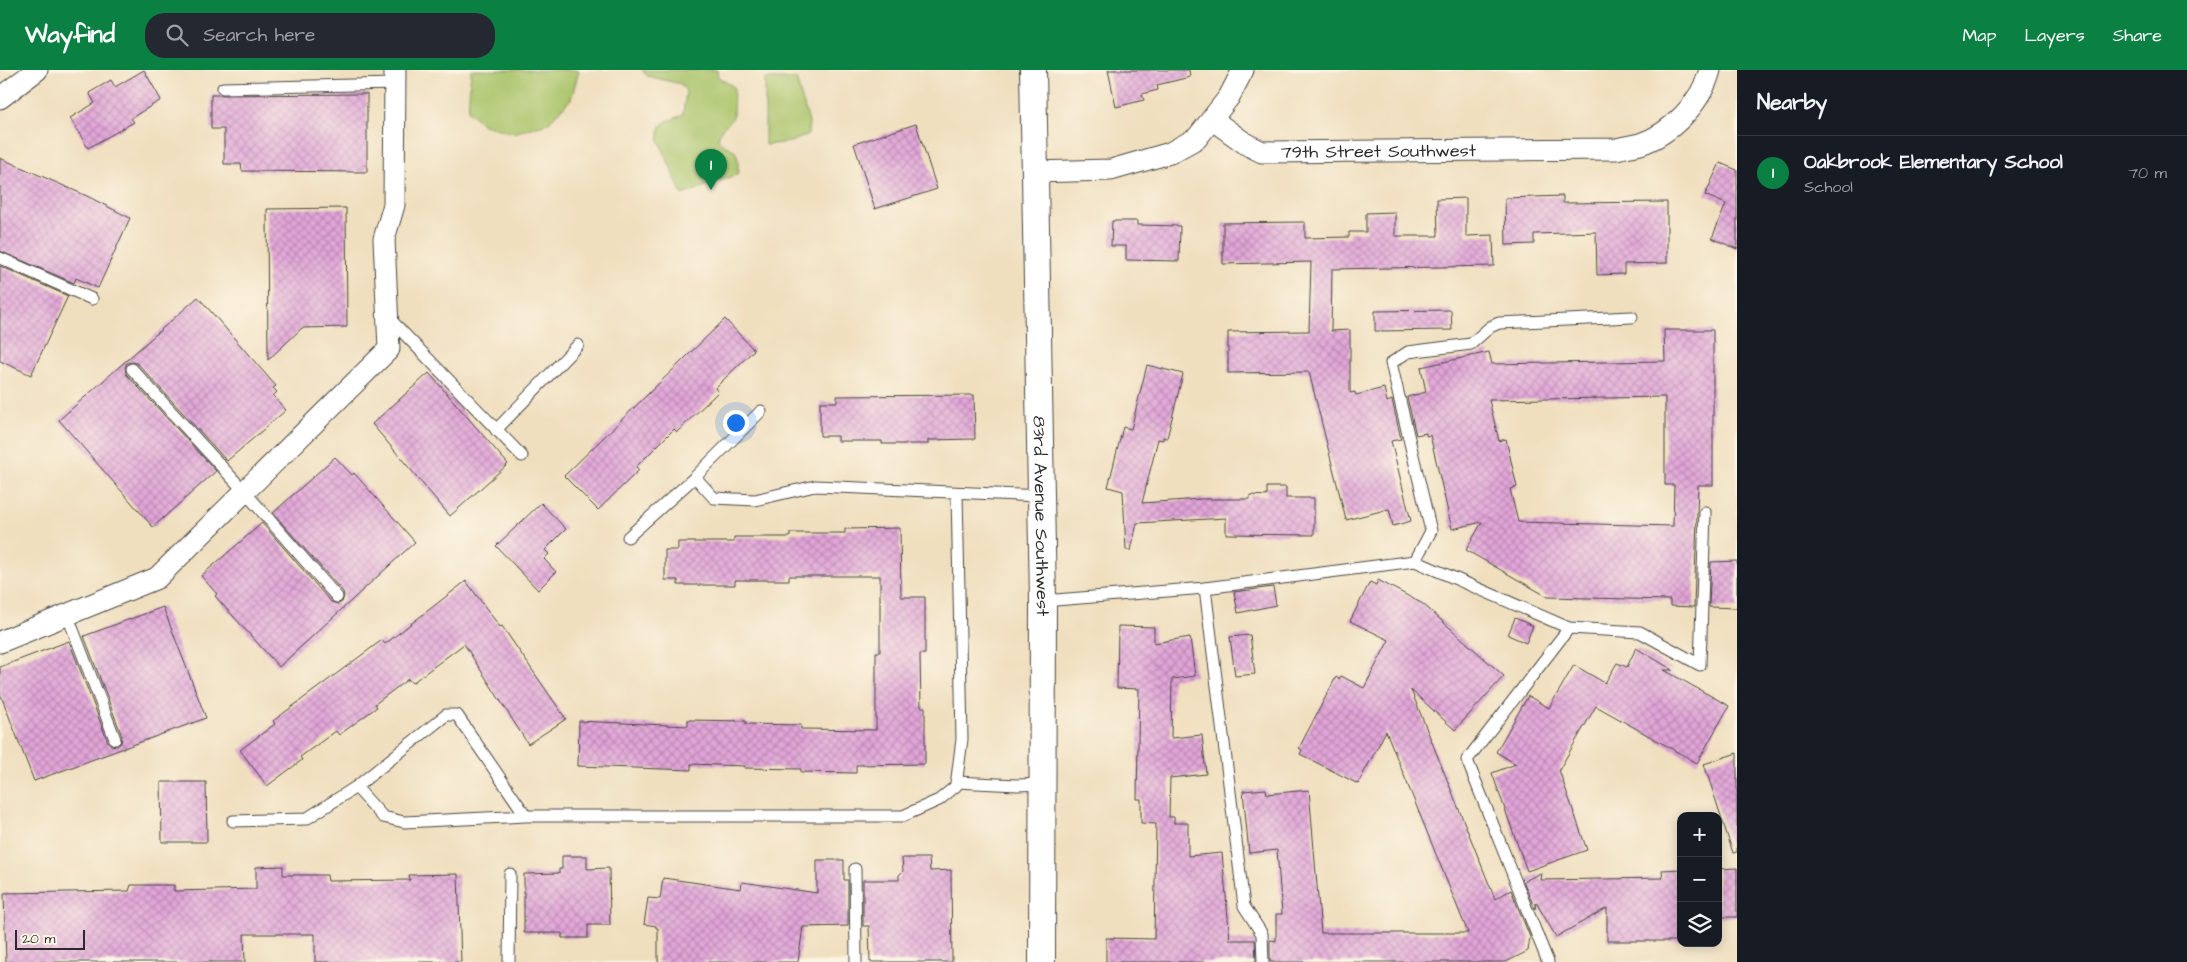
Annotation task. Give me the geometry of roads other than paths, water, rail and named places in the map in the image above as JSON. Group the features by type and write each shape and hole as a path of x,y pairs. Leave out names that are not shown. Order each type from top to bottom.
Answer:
{"street":[{"path":"0,98 37,70"},
{"name":"83rd Avenue Southwest","path":"1033,70 1043,601 1042,962"},
{"path":"1034,172 1111,170 1170,153 1197,138 1213,120 1229,97 1243,70"},
{"name":"79th Street Southwest","path":"1213,120 1246,144 1262,152 1617,148 1640,143 1663,133 1696,98 1710,70"},
{"path":"0,642 157,578 389,349 384,239 394,205 395,77"}],"lane":[{"path":"223,88 395,77"},
{"path":"0,258 92,299"},
{"path":"387,316 522,456"},
{"path":"1415,561 1432,531 1391,363 1408,352 1471,344 1490,327 1498,323 1632,317"},
{"path":"496,430 578,345"},
{"path":"132,369 244,491 336,597"},
{"path":"628,538 695,477 761,411"},
{"path":"695,477 714,498 755,500 815,486 1041,496"},
{"path":"356,787 382,817 404,822 526,816 903,816 939,800 956,786 962,739 957,493"},
{"path":"1043,601 1205,588 1415,561 1569,628 1640,632 1700,665 1705,512"},
{"path":"1205,588 1244,906 1262,934 1263,962"},
{"path":"67,614 115,739"},
{"path":"1548,962 1467,760 1569,628"},
{"path":"233,821 306,819 356,787 446,715 457,715 526,816"},
{"path":"956,782 1017,785 1042,784"},
{"path":"855,869 856,962"},
{"path":"509,962 510,874"}],"place":[{"name":"Oakbrook Elementary School","path":"711,190"}]}
